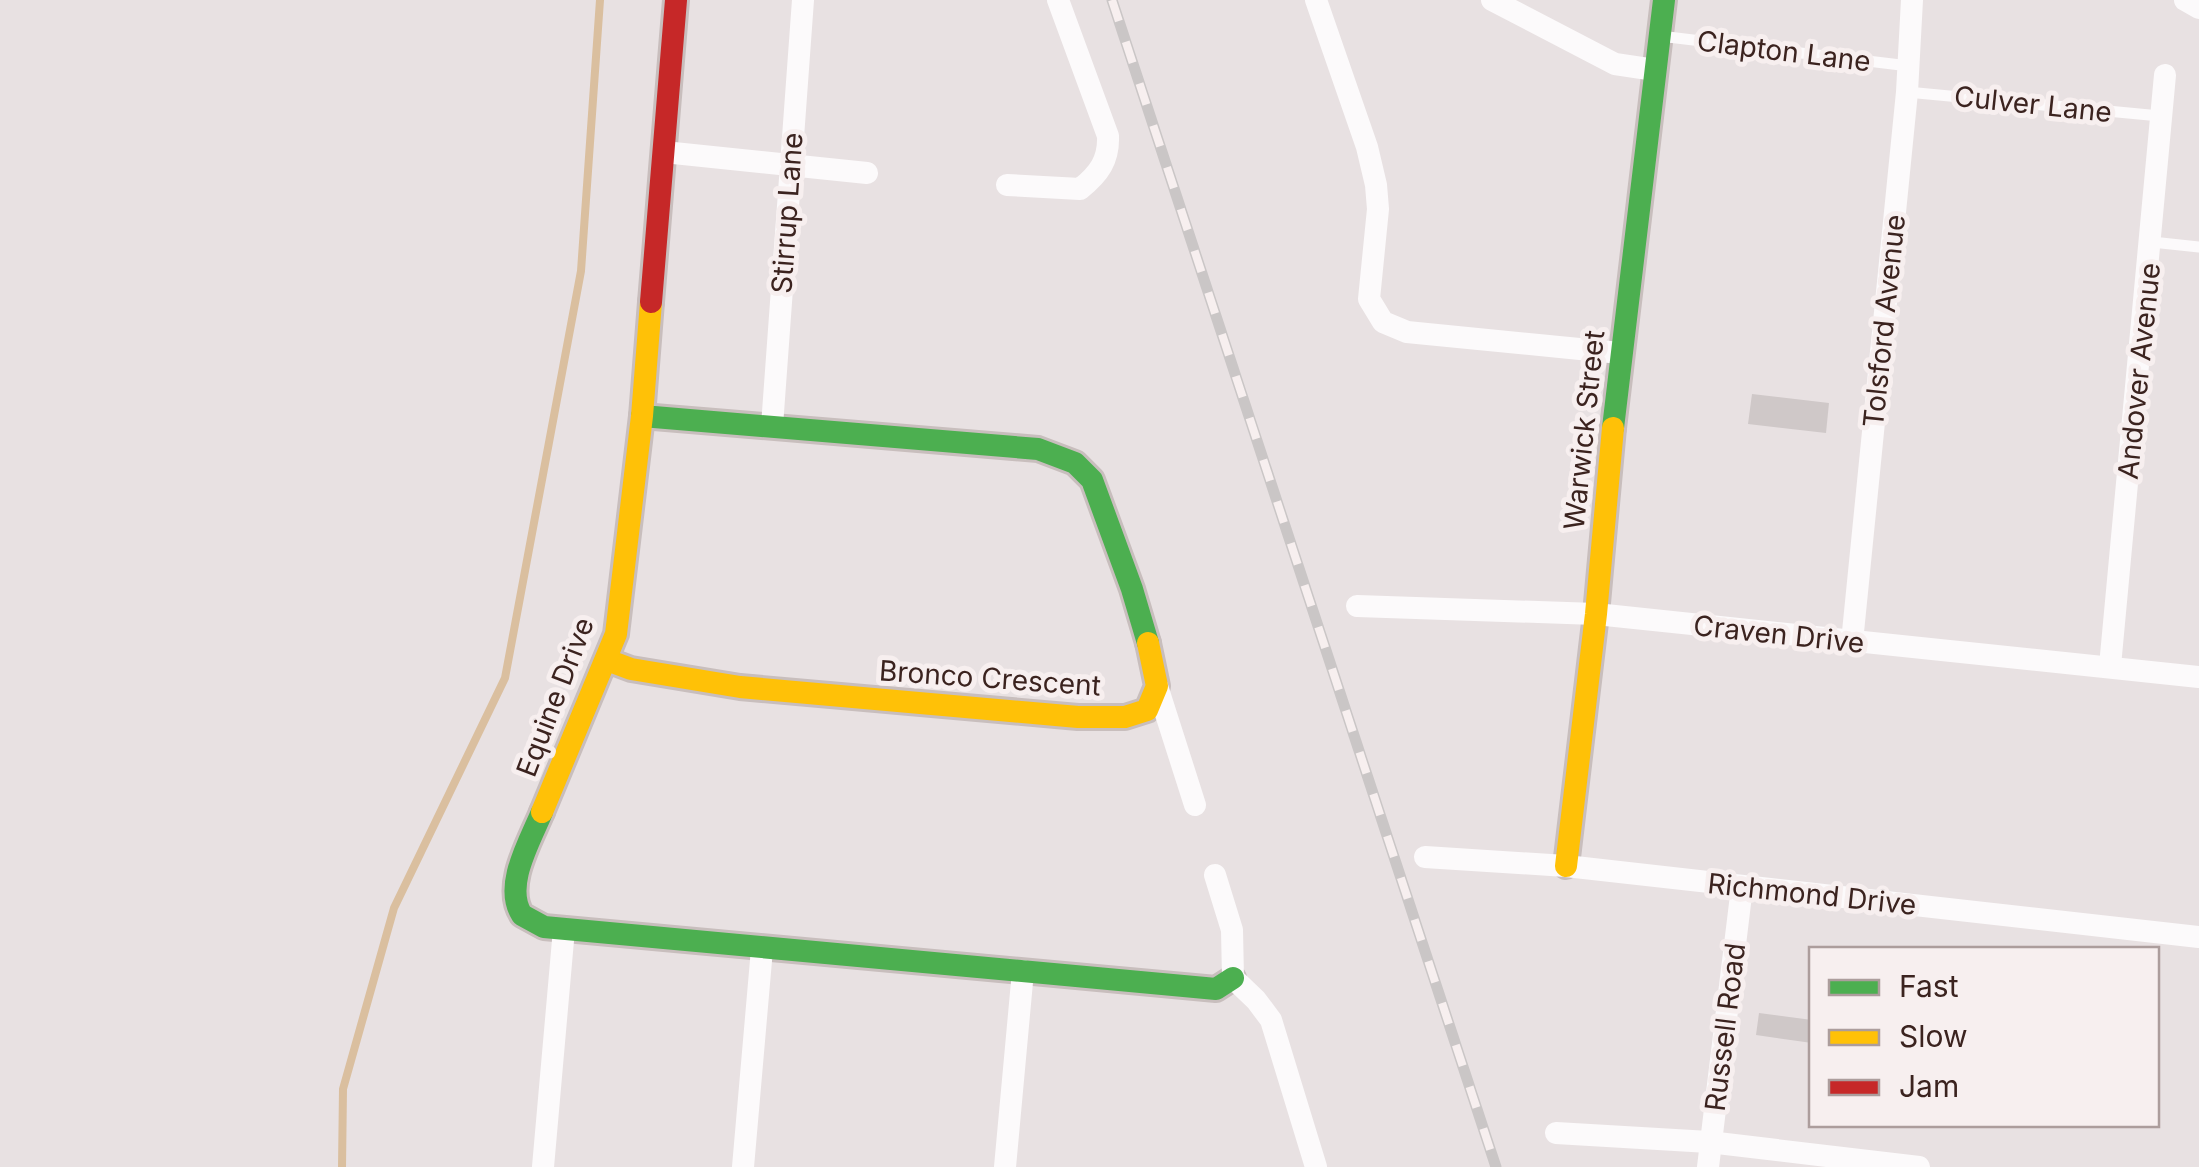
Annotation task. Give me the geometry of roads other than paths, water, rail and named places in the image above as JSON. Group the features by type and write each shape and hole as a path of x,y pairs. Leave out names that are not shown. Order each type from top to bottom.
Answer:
{"street":[{"name":"Equine Drive","path":"676,0 642,416 616,634 514,888 516,906 529,923 564,929 1216,989 1232,978"},
{"name":"Stirrup Lane","path":"772,426 803,0"},
{"path":"1007,185 1080,189 1095,177 1109,154 1108,136 1058,0"},
{"path":"1316,0 1373,166 1378,210 1369,289 1376,316 1390,327 1408,332 1620,353"},
{"path":"1492,0 1616,64 1655,70"},
{"name":"Warwick Street","path":"1566,866 1596,614 1620,353 1664,0"},
{"name":"Tolsford Avenue","path":"1852,642 1907,92 1912,0"},
{"path":"2184,0 2199,8"},
{"name":"Andover Avenue","path":"2110,666 2165,75"},
{"path":"664,152 868,173"},
{"path":"642,416 1038,449 1084,466 1132,589 1157,686 1195,806"},
{"name":"Craven Drive","path":"1357,606 1596,614 2199,678"},
{"name":"Bronco Crescent","path":"607,660 631,669 740,686 1078,716 1126,717 1147,710 1157,686"},
{"name":"Richmond Drive","path":"1424,858 1566,866 2199,936"},
{"path":"1216,875 1232,930 1232,978 1271,1020 1316,1167"},
{"name":"Russell Road","path":"1708,1167 1742,887"},
{"path":"544,1167 564,929"},
{"path":"744,1167 762,948"},
{"path":"1005,1167 1022,971"},
{"path":"1556,1133 1710,1142 1919,1167"}],"lane":[{"name":"Clapton Lane","path":"1659,36 1909,66"},
{"name":"Culver Lane","path":"1907,92 2160,116"},
{"path":"2152,242 2199,246"}],"waterway":[{"path":"342,1167 343,1089 394,908 505,678 581,271 600,0"}],"railway":[{"path":"1112,0 1496,1167"}]}
